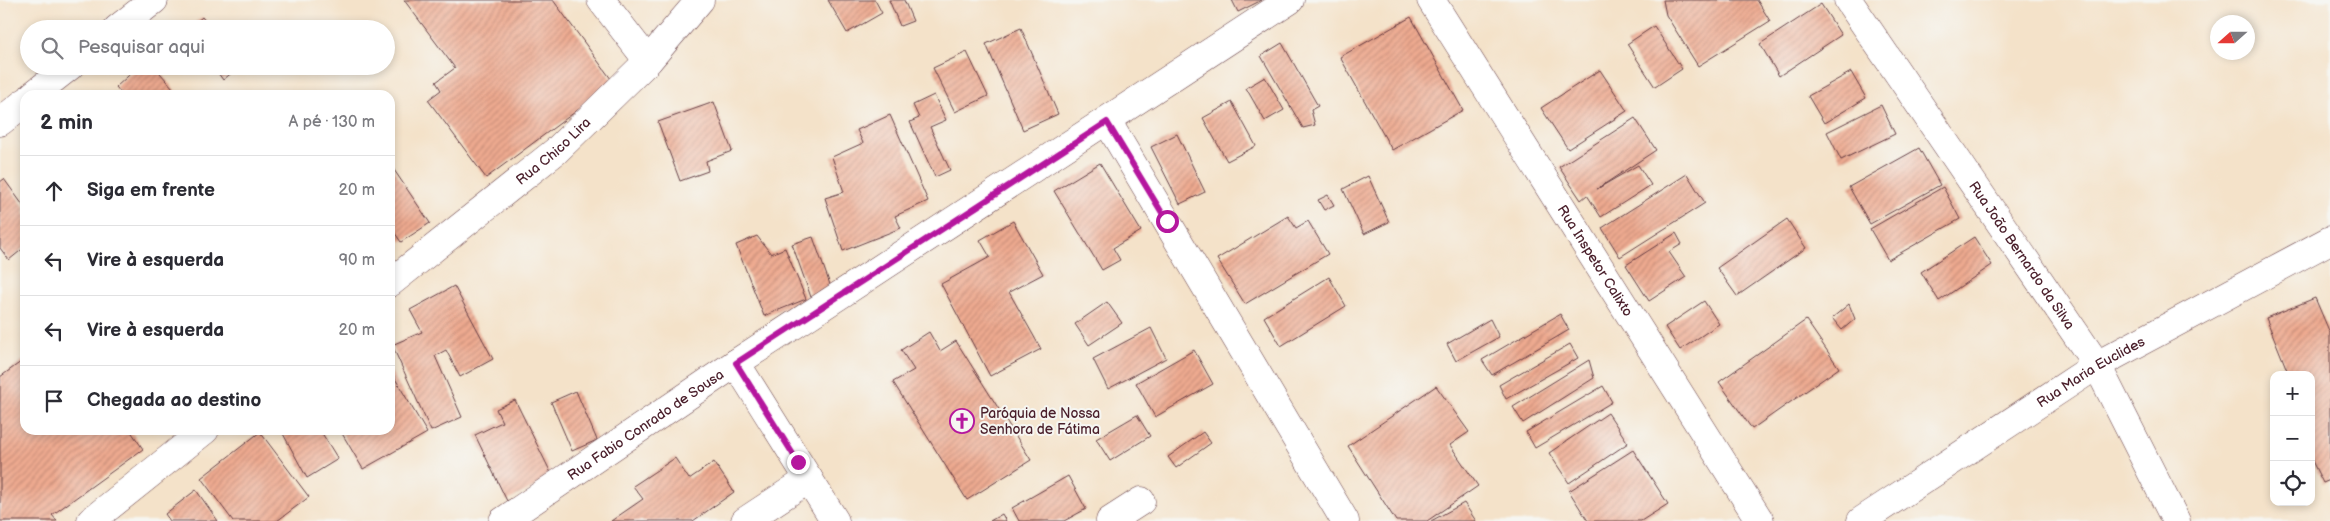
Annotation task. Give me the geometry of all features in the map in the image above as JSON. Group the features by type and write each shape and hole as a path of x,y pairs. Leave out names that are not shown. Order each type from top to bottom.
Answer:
{"street":[{"path":"129,20 154,0"},
{"path":"601,0 648,61"},
{"name":"Rua Chico Lira","path":"395,279 556,151 648,61 700,0"},
{"name":"Rua Fabio Conrado de Sousa","path":"503,521 736,363 1107,122 1290,0"},
{"name":"Rua Inspetor Calixto","path":"1431,0 1760,521"},
{"name":"Rua João Bernardo da Silva","path":"1848,0 2097,364 2176,521"},
{"path":"39,90 59,75"},
{"path":"0,122 20,106"},
{"path":"1107,122 1345,521"},
{"name":"Rua Maria Euclides","path":"1861,521 2097,364 2330,240"},
{"path":"736,363 835,521"},
{"path":"91,521 199,435"},
{"path":"745,521 809,479"},
{"path":"1110,521 1141,500"}],"building":[{"path":"404,0 553,0 614,83 486,178 428,100 441,90 436,82 455,68"},
{"path":"828,0 875,0 882,13 847,33"},
{"path":"889,0 904,0 913,21 900,26"},
{"path":"1232,0 1262,0 1238,12"},
{"path":"1663,0 1757,0 1770,21 1698,66 1666,15"},
{"path":"1821,4 1841,35 1779,76 1760,44"},
{"path":"1411,17 1463,110 1392,150 1340,57"},
{"path":"1654,26 1682,69 1655,87 1627,44"},
{"path":"1021,28 1058,114 1023,130 986,44"},
{"path":"1282,43 1318,106 1311,110 1315,125 1303,128 1261,56"},
{"path":"967,52 988,96 955,112 933,68"},
{"path":"1600,70 1627,111 1568,149 1541,108"},
{"path":"1851,72 1866,98 1824,123 1808,96"},
{"path":"129,75 162,75 175,90 119,90 116,87"},
{"path":"219,75 229,75 223,80"},
{"path":"1265,77 1284,110 1265,121 1246,88"},
{"path":"934,95 946,120 930,127 950,170 935,177 910,122 919,118 913,105"},
{"path":"714,102 732,151 706,161 708,171 680,181 658,122"},
{"path":"1232,102 1256,146 1227,161 1203,118"},
{"path":"1881,105 1895,134 1841,160 1827,132"},
{"path":"890,115 928,201 895,216 901,228 843,251 825,198 844,192 832,157 863,143 857,130"},
{"path":"1635,118 1656,150 1597,189 1638,165 1651,185 1601,217 1587,195 1581,200 1559,167"},
{"path":"1177,134 1205,192 1180,204 1151,147"},
{"path":"1919,148 1940,185 1870,224 1849,187"},
{"path":"1100,163 1141,231 1113,248 1120,260 1102,270 1054,191"},
{"path":"395,171 430,223 401,242 395,233"},
{"path":"1687,174 1705,203 1620,257 1602,228"},
{"path":"1368,176 1389,222 1364,234 1343,189"},
{"path":"4,179 20,201 20,251 9,260 0,248 0,182"},
{"path":"1943,187 1960,219 1888,260 1870,229"},
{"path":"1328,195 1334,205 1324,210 1318,200"},
{"path":"1288,216 1296,228 1308,221 1328,254 1245,304 1217,259"},
{"path":"1787,219 1806,248 1737,296 1717,268"},
{"path":"1013,221 1043,274 1009,292 1041,349 990,376 941,284 990,257 980,240"},
{"path":"1676,233 1682,244 1669,252 1686,277 1649,301 1626,265"},
{"path":"757,236 771,254 785,248 806,299 764,316 736,245"},
{"path":"813,237 833,293 812,300 792,244"},
{"path":"1974,237 1992,265 1939,301 1921,272"},
{"path":"1329,277 1346,306 1281,346 1264,317"},
{"path":"454,286 493,359 460,377 446,350 435,356 462,417 431,431 395,352 395,344 422,332 410,310"},
{"path":"2315,298 2330,333 2330,480 2323,483 2315,467 2315,371 2287,371 2266,318"},
{"path":"1704,301 1719,324 1680,350 1665,327"},
{"path":"1107,302 1122,323 1089,345 1075,324"},
{"path":"1849,304 1855,319 1842,330 1832,318"},
{"path":"1560,314 1569,330 1492,375 1482,360"},
{"path":"1490,319 1499,337 1456,361 1447,344"},
{"path":"1806,320 1839,368 1752,429 1719,382"},
{"path":"1151,328 1166,358 1108,389 1093,359"},
{"name":"Paróquia de Nossa Senhora de Fátima","path":"929,332 940,351 956,341 1031,460 967,500 893,382 914,370 901,350"},
{"path":"1570,344 1578,358 1506,399 1499,385"},
{"path":"1194,350 1213,384 1155,417 1136,383"},
{"path":"1589,360 1594,378 1523,423 1513,407"},
{"path":"20,363 20,435 133,435 143,449 52,515 57,521 0,521 0,377"},
{"path":"395,379 427,433 363,469 343,435 395,435"},
{"path":"1436,386 1469,432 1450,445 1478,486 1427,521 1396,521 1348,446"},
{"path":"1603,386 1612,402 1535,448 1526,432"},
{"path":"576,391 597,440 572,451 551,402"},
{"path":"515,400 553,477 507,501 475,435 502,422 496,409"},
{"path":"1608,413 1628,443 1569,483 1549,453"},
{"path":"1137,415 1150,436 1110,461 1096,439"},
{"path":"1203,432 1211,443 1176,468 1168,457"},
{"path":"256,435 262,435 309,497 277,521 233,521 201,478"},
{"path":"284,435 323,435 338,459 307,478"},
{"path":"1633,450 1668,504 1641,521 1588,521 1569,491"},
{"path":"675,458 689,479 714,462 734,492 693,521 611,521 643,499 633,486"},
{"path":"1068,476 1086,509 1064,521 1019,521 1012,508"},
{"path":"196,490 218,521 170,521 165,514"},
{"path":"1464,503 1476,521 1431,521"},
{"path":"1002,514 1006,521 990,521"}],"place":[{"name":"Paróquia de Nossa Senhora de Fátima","path":"962,421"}],"route":[{"path":"798,462 736,363 1107,122 1167,221"}]}
